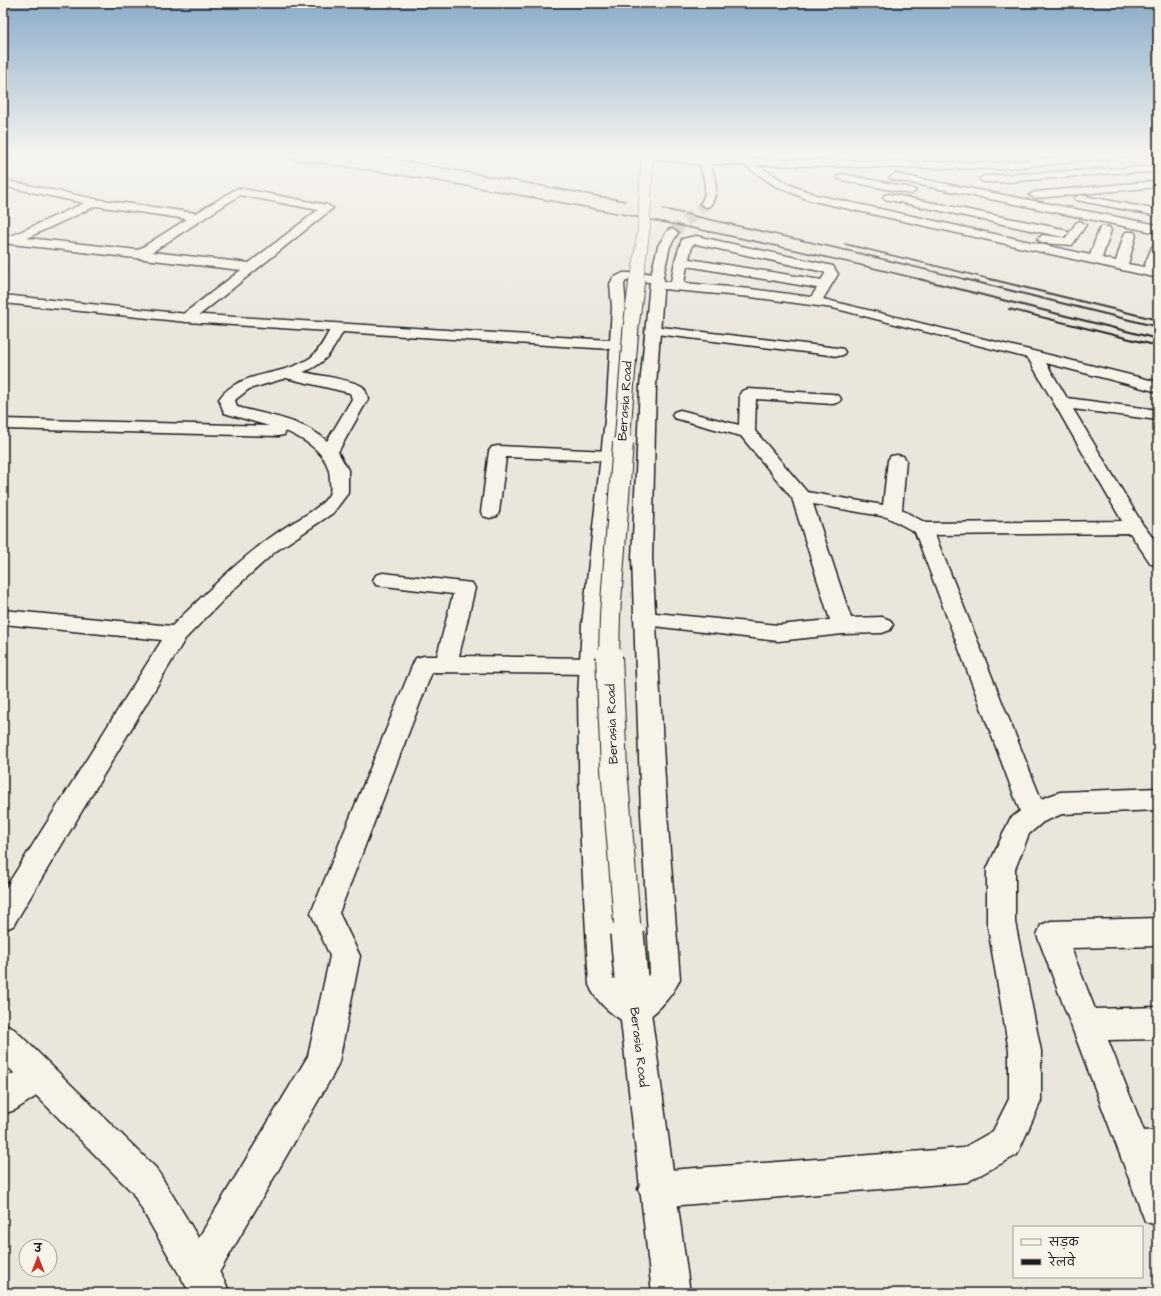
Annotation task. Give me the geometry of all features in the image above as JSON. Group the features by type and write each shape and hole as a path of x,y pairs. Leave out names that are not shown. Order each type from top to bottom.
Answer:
{"street":[{"path":"6,241 67,214"},
{"path":"182,214 199,217"},
{"path":"139,255 203,214"},
{"path":"187,318 319,214"},
{"name":"Berasia Road","path":"646,214 630,327 610,615 609,664 614,769 634,1011 656,1189 671,1293"},
{"path":"928,214 962,221 1077,230 1105,230 1158,241"},
{"path":"941,214 1095,259 1154,273 1158,247"},
{"path":"962,221 967,214"},
{"path":"1027,214 1059,221 1077,230"},
{"path":"1059,221 1064,214"},
{"path":"1099,214 1158,229"},
{"path":"1117,214 1158,221"},
{"path":"1095,259 1105,230"},
{"path":"672,233 664,246 657,282 648,386 642,558 654,812 665,979 634,1011 604,985 593,826 590,751 593,625 602,546 615,402 618,345 618,281 623,277 657,282 677,286 815,301 849,308 1158,388"},
{"path":"1121,265 1130,235"},
{"path":"677,286 681,261 688,240 723,246 828,269 832,274 815,301"},
{"path":"6,241 251,267"},
{"path":"701,265 723,246"},
{"path":"751,293 770,256"},
{"path":"681,261 824,285"},
{"path":"3,299 187,318 618,345"},
{"path":"3,917 177,634 228,582 269,547 326,509 339,493 339,470 329,452 314,438 289,426 230,410 227,399 242,386 301,368 316,361 325,351 338,328"},
{"path":"653,330 838,352"},
{"path":"1034,356 1060,402 1136,527 1158,559"},
{"path":"284,373 347,386 357,390 360,399 329,452"},
{"path":"746,432 748,394 833,399"},
{"path":"1060,402 1157,416"},
{"path":"680,415 746,432 801,497 843,626"},
{"path":"4,426 302,432"},
{"path":"490,512 498,451 610,456"},
{"path":"892,512 897,460"},
{"path":"801,497 892,512 923,529 1136,527"},
{"path":"923,529 1034,814"},
{"path":"384,580 465,588 446,663"},
{"path":"3,617 177,634"},
{"path":"645,620 778,633 843,626 882,625"},
{"path":"205,1283 323,1062 344,956 326,913 424,664 446,663 592,666"},
{"path":"656,1189 967,1165 1005,1143 1025,1101 1025,1051 1002,922 1001,869 1019,827 1034,814 1060,803 1158,798"},
{"path":"1158,932 1051,935 1086,1024 1146,1148 1158,1208"},
{"path":"1086,1024 1158,1024"},
{"path":"3,1040 144,1180 205,1283"},
{"path":"3,1098 39,1076"}],"tunnel":[{"path":"672,233 694,214"}],"railway":[{"path":"624,214 840,260 923,280"},
{"path":"687,214 854,252 968,280"},
{"path":"845,244 994,280"},
{"path":"964,279 1158,327"},
{"path":"990,279 1158,320"},
{"path":"923,280 1158,339"},
{"path":"1009,309 1158,346"}]}
